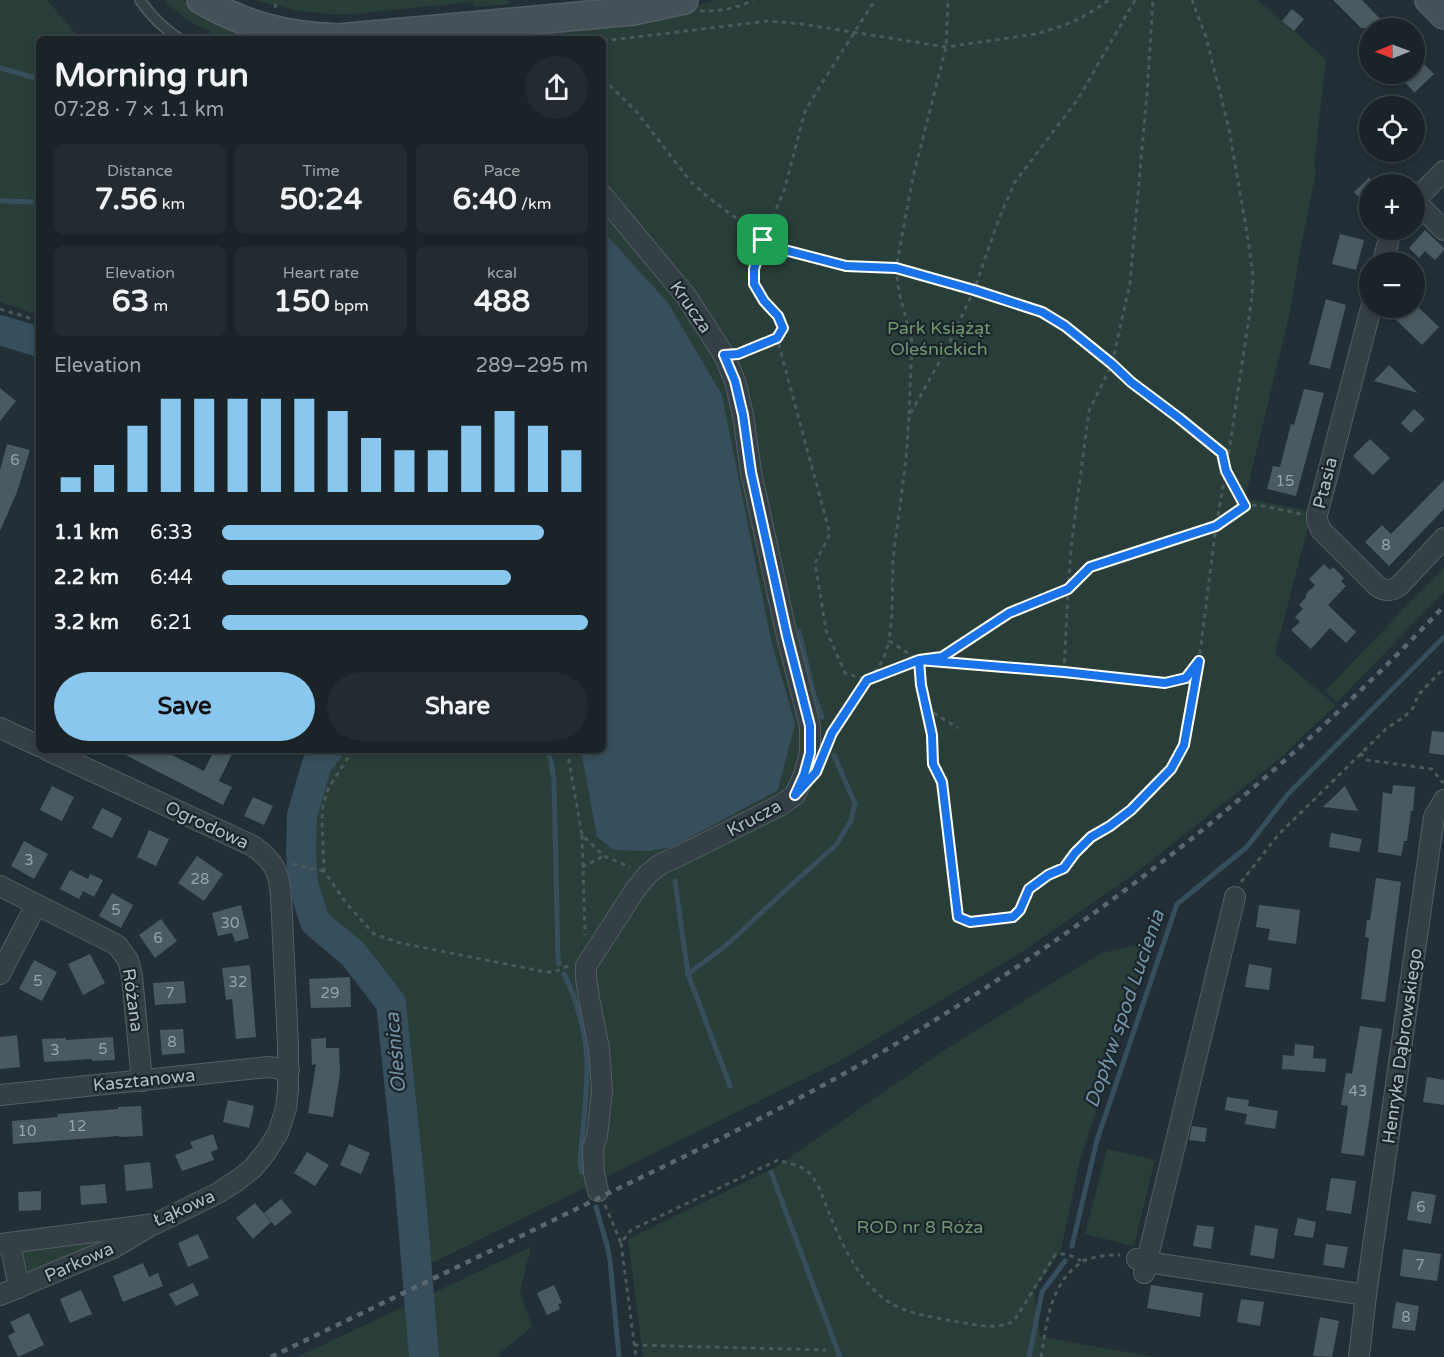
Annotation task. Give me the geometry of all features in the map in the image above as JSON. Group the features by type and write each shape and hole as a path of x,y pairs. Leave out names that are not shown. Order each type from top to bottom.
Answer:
{"street":[{"path":"201,0 232,16 269,30 280,28 308,36"},
{"path":"384,36 499,31 633,11 684,0"},
{"path":"1429,0 1444,15"},
{"path":"1425,191 1444,171"},
{"name":"Krucza","path":"576,966 648,874 661,864 779,806 795,795 810,753 810,726 787,636 751,472 743,415 735,381 724,355 686,296 606,200"},
{"path":"1425,211 1444,230"},
{"name":"Ptasia","path":"1368,318 1317,520 1321,530 1383,590 1391,590 1399,586 1444,538"},
{"path":"0,728 36,745"},
{"name":"Ogrodowa","path":"53,753 253,846 266,855 275,868 279,881 289,1070"},
{"name":"Henryka Dąbrowskiego","path":"1359,1357 1434,817 1444,800"},
{"name":"Różana","path":"0,886 117,945 128,960 132,976 142,1081"},
{"path":"1235,897 1143,1265 1366,1295"},
{"path":"0,974 36,905"},
{"path":"576,966 586,978 599,1049 602,1091 597,1136 593,1148 594,1173 601,1196"},
{"name":"Kasztanowa","path":"0,1095 268,1067 289,1070"},
{"name":"Łąkowa","path":"5,1243 155,1224 218,1193 253,1168 278,1133 286,1108 289,1070"},
{"name":"Parkowa","path":"0,1295 115,1247 155,1224"},
{"path":"5,1243 19,1288"}],"lane":[{"path":"140,0 161,25 176,36"}],"path":[{"path":"276,0 280,28"},
{"path":"724,355 738,354 777,338 783,328 778,316 764,301 754,284 754,269 763,240 784,191 806,111 875,0"},
{"path":"828,743 832,733 867,680 879,668 889,641 893,559 906,459 912,342 899,292 896,268 913,177 946,48 948,0"},
{"path":"606,41 768,21 855,32 946,48 1036,34 1081,18 1109,0"},
{"path":"909,416 945,352 974,290 1000,216 1015,182 1078,99 1135,0"},
{"path":"1064,672 1072,539 1089,411 1112,364 1130,283 1153,0"},
{"path":"942,782 958,917 970,922 1013,917 1020,910 1029,889 1048,875 1064,868 1091,837 1131,810 1171,769 1184,745 1199,661 1216,526 1252,297 1253,275 1248,233 1229,129 1206,37 1192,0"},
{"path":"606,82 636,111 690,181 763,240 777,248 846,266 896,268 1042,312 1065,326 1131,382 1222,453 1226,471 1245,506"},
{"path":"0,309 36,320"},
{"path":"777,338 830,534 815,563 826,630 845,672 867,680 919,660 942,657 1009,613 1068,589 1090,567 1216,526 1245,506 1259,505 1306,515 1317,515"},
{"path":"889,641 919,660 1165,683 1186,678 1199,661"},
{"path":"919,660 921,685 932,735 933,764 950,803"},
{"path":"1235,897 1238,886 1279,834 1360,753 1413,708 1418,695 1444,668"},
{"path":"926,708 958,728"},
{"path":"351,753 329,787 323,804 322,820 324,871 346,903 374,934 400,943 546,972 576,966 582,835 568,753"},
{"path":"1360,753 1367,760 1432,769 1444,785"},
{"path":"582,835 604,856 648,874"},
{"path":"582,867 604,856"},
{"path":"290,863 324,871"},
{"path":"621,1243 631,1230 778,1160 794,1164 807,1172 817,1184 839,1238 856,1268 876,1292 894,1305 915,1312 977,1325 996,1327 1006,1325 1014,1321 1055,1255 1061,1253 1070,1255 1081,1261"},
{"path":"601,1196 621,1243 636,1357"},
{"path":"1041,1357 1048,1319 1057,1291 1067,1275 1081,1261 1099,1256 1119,1255 1143,1265"},
{"path":"634,1345 826,1350"}],"green space":[{"path":"0,0 47,0 77,36 36,36 36,314 0,302"},
{"path":"164,0 182,0 194,8 255,36 208,36 210,31 174,10"},
{"path":"254,0 507,0 511,4 474,7 472,2 343,15 298,11"},
{"name":"Park Książąt Oleśnickich","path":"716,0 1258,0 1326,59 1314,165 1316,172 1290,312 1245,498 1308,511 1309,523 1275,654 1336,705 1280,758 1140,870 1022,952 840,1061 426,1266 398,996 320,910 309,844 313,793 336,753 606,753 606,36 469,36 690,8"},
{"path":"1444,567 1444,592 1337,702 1325,691"},
{"name":"ROD nr 8 Róża","path":"1152,942 1080,1160 1061,1250 1034,1291 1040,1337 1156,1357 643,1357 628,1239 776,1167 940,1053 1101,953"},
{"path":"1107,1149 1155,1160 1134,1246 1085,1234"},
{"path":"111,1238 29,1275 24,1268 23,1253 29,1248"},
{"path":"531,1247 520,1291 532,1327 498,1357 297,1357"}],"water":[{"path":"606,234 668,303 722,395 771,640 795,724 778,790 672,847 649,851 614,850 597,837 582,753 606,753"}],"building":[{"path":"1333,0 1362,0 1379,18 1359,18 1359,26"},
{"path":"1292,9 1304,19 1294,31 1282,21"},
{"path":"1425,65 1434,74 1425,83"},
{"path":"1406,84 1423,84 1414,93"},
{"path":"1359,187 1359,197 1354,192"},
{"path":"1425,230 1444,250 1435,260 1425,251 1413,252 1409,248 1416,240 1425,240"},
{"path":"1340,234 1364,240 1356,270 1332,264"},
{"path":"1326,299 1346,305 1330,369 1309,364"},
{"path":"1425,314 1439,327 1422,345 1394,318 1425,318"},
{"path":"1389,365 1418,393 1374,381"},
{"path":"0,388 16,401 0,421"},
{"path":"1304,389 1324,393 1296,496 1267,489 1273,466 1280,467 1291,424 1294,425"},
{"path":"1414,409 1425,419 1411,433 1401,423"},
{"path":"1370,439 1390,458 1373,475 1353,456"},
{"path":"7,444 30,450 17,492 0,531 0,470"},
{"path":"1444,480 1444,509 1389,566 1365,542 1382,525 1391,534"},
{"path":"1324,564 1330,570 1333,567 1344,578 1341,581 1346,586 1328,605 1356,632 1346,643 1330,628 1311,649 1291,630 1300,622 1295,617 1303,609 1299,605 1315,585 1309,579"},
{"path":"1432,731 1444,732 1444,755 1429,753"},
{"path":"122,753 168,753 204,771 213,753 233,753 219,781 232,787 223,805"},
{"path":"1393,785 1415,787 1407,841 1404,841 1401,856 1378,852 1383,792 1392,794"},
{"path":"52,786 74,797 62,821 40,810"},
{"path":"1345,786 1358,811 1323,807"},
{"path":"253,797 273,806 264,825 244,816"},
{"path":"102,808 122,818 112,838 92,828"},
{"path":"149,830 169,839 156,866 137,857"},
{"path":"1331,833 1362,839 1359,852 1329,847"},
{"path":"24,841 48,854 34,879 11,866"},
{"path":"197,856 223,874 204,901 178,883"},
{"path":"70,870 88,879 90,874 103,880 94,897 83,891 79,899 60,889"},
{"path":"1376,878 1401,882 1385,1002 1361,999 1369,938 1365,937 1367,920 1370,920"},
{"path":"112,893 133,905 121,928 99,916"},
{"path":"241,905 249,938 235,942 232,933 218,936 212,913"},
{"path":"1259,905 1300,910 1296,944 1268,940 1270,929 1256,927"},
{"path":"161,919 177,941 155,958 139,935"},
{"path":"90,954 105,983 83,995 68,964"},
{"path":"34,960 57,972 42,1001 19,989"},
{"path":"1249,964 1272,968 1269,990 1245,987"},
{"path":"250,965 256,1037 236,1039 232,999 226,1000 222,968"},
{"path":"350,977 351,1007 311,1008 309,979"},
{"path":"184,981 186,1003 155,1005 153,983"},
{"path":"1360,1026 1382,1029 1364,1156 1341,1153 1348,1106 1341,1105 1346,1073 1352,1074"},
{"path":"183,1029 185,1053 162,1055 160,1030"},
{"path":"17,1035 20,1067 0,1069 0,1037"},
{"path":"113,1037 115,1060 44,1062 42,1039"},
{"path":"326,1038 326,1048 339,1048 340,1074 333,1117 308,1113 316,1064 312,1065 311,1039"},
{"path":"1295,1044 1314,1046 1313,1058 1326,1059 1325,1072 1282,1069 1283,1055 1294,1056"},
{"path":"1427,1077 1444,1080 1444,1105 1423,1102"},
{"path":"1227,1097 1249,1100 1248,1106 1278,1111 1275,1129 1245,1124 1247,1114 1225,1110"},
{"path":"228,1100 254,1106 249,1128 223,1122"},
{"path":"141,1106 143,1136 13,1144 12,1121"},
{"path":"1192,1126 1207,1128 1205,1142 1189,1140"},
{"path":"213,1134 218,1149 211,1152 214,1160 182,1171 175,1155 193,1148 190,1142"},
{"path":"349,1144 370,1153 361,1174 340,1165"},
{"path":"307,1152 329,1165 315,1186 294,1173"},
{"path":"150,1162 153,1188 126,1191 124,1165"},
{"path":"1331,1178 1356,1181 1351,1214 1326,1210"},
{"path":"105,1184 107,1203 81,1205 80,1186"},
{"path":"41,1191 41,1210 19,1211 18,1192"},
{"path":"1412,1191 1436,1195 1431,1224 1407,1220"},
{"path":"281,1199 292,1212 275,1226 264,1213"},
{"path":"255,1203 271,1222 253,1239 236,1218"},
{"path":"1298,1218 1316,1222 1313,1238 1294,1235"},
{"path":"1197,1225 1214,1227 1211,1249 1193,1246"},
{"path":"1255,1225 1278,1229 1274,1259 1250,1255"},
{"path":"198,1234 209,1258 188,1267 178,1243"},
{"path":"1326,1244 1348,1247 1344,1268 1323,1265"},
{"path":"1403,1249 1441,1254 1437,1281 1400,1276"},
{"path":"143,1263 149,1277 158,1273 163,1286 123,1302 113,1276"},
{"path":"193,1283 199,1295 176,1306 169,1294"},
{"path":"554,1285 562,1303 558,1304 560,1309 547,1315 537,1293"},
{"path":"1151,1285 1203,1293 1200,1317 1147,1308"},
{"path":"81,1290 92,1314 70,1323 60,1299"},
{"path":"1241,1299 1264,1302 1260,1326 1237,1322"},
{"path":"1396,1302 1419,1306 1415,1331 1392,1328"},
{"path":"29,1313 44,1345 18,1357 8,1336 15,1332 10,1322"},
{"path":"1320,1317 1339,1321 1332,1357 1313,1356"}],"waterway":[{"path":"0,68 36,78"},
{"path":"0,201 36,202"},
{"name":"Oleśnica","path":"0,330 36,341"},
{"path":"799,632 813,692 822,717"},
{"name":"Dopływ spod Lucienia","path":"1072,1246 1097,1140 1177,904 1247,847 1288,794 1444,637"},
{"name":"Oleśnica","path":"326,753 317,764 302,815 303,884 315,922 353,954 391,1003 410,1187 424,1357"},
{"path":"548,753 554,781 559,964"},
{"path":"688,974 729,943 837,844 851,820 855,804 834,755"},
{"path":"675,881 688,974 730,1086"},
{"path":"564,974 578,1009 586,1047 587,1083 580,1160 582,1172"},
{"path":"771,1172 840,1357"},
{"path":"596,1207 610,1260 619,1357"},
{"name":"Dopływ spod Lucienia","path":"1029,1357 1042,1292 1065,1261"}],"railway":[{"path":"271,1357 768,1114 882,1052 990,985 1129,887 1260,782 1385,667 1444,606"}],"route":[{"path":"763,240 754,269 754,284 764,301 778,316 783,328 777,338 738,354 724,355 735,381 743,415 751,472 787,636 810,726 810,753 795,795 816,772 832,733 867,680 906,664 919,660 1165,683 1186,678 1199,661 1184,745 1171,769 1131,810 1091,837 1064,868 1048,875 1029,889 1020,910 1013,917 970,922 958,917 942,782 933,764 932,735 921,685 919,660 942,657 1009,613 1068,589 1090,567 1216,526 1245,506 1226,471 1222,453 1131,382 1065,326 1042,312 896,268 846,266 777,248 763,240"}]}
